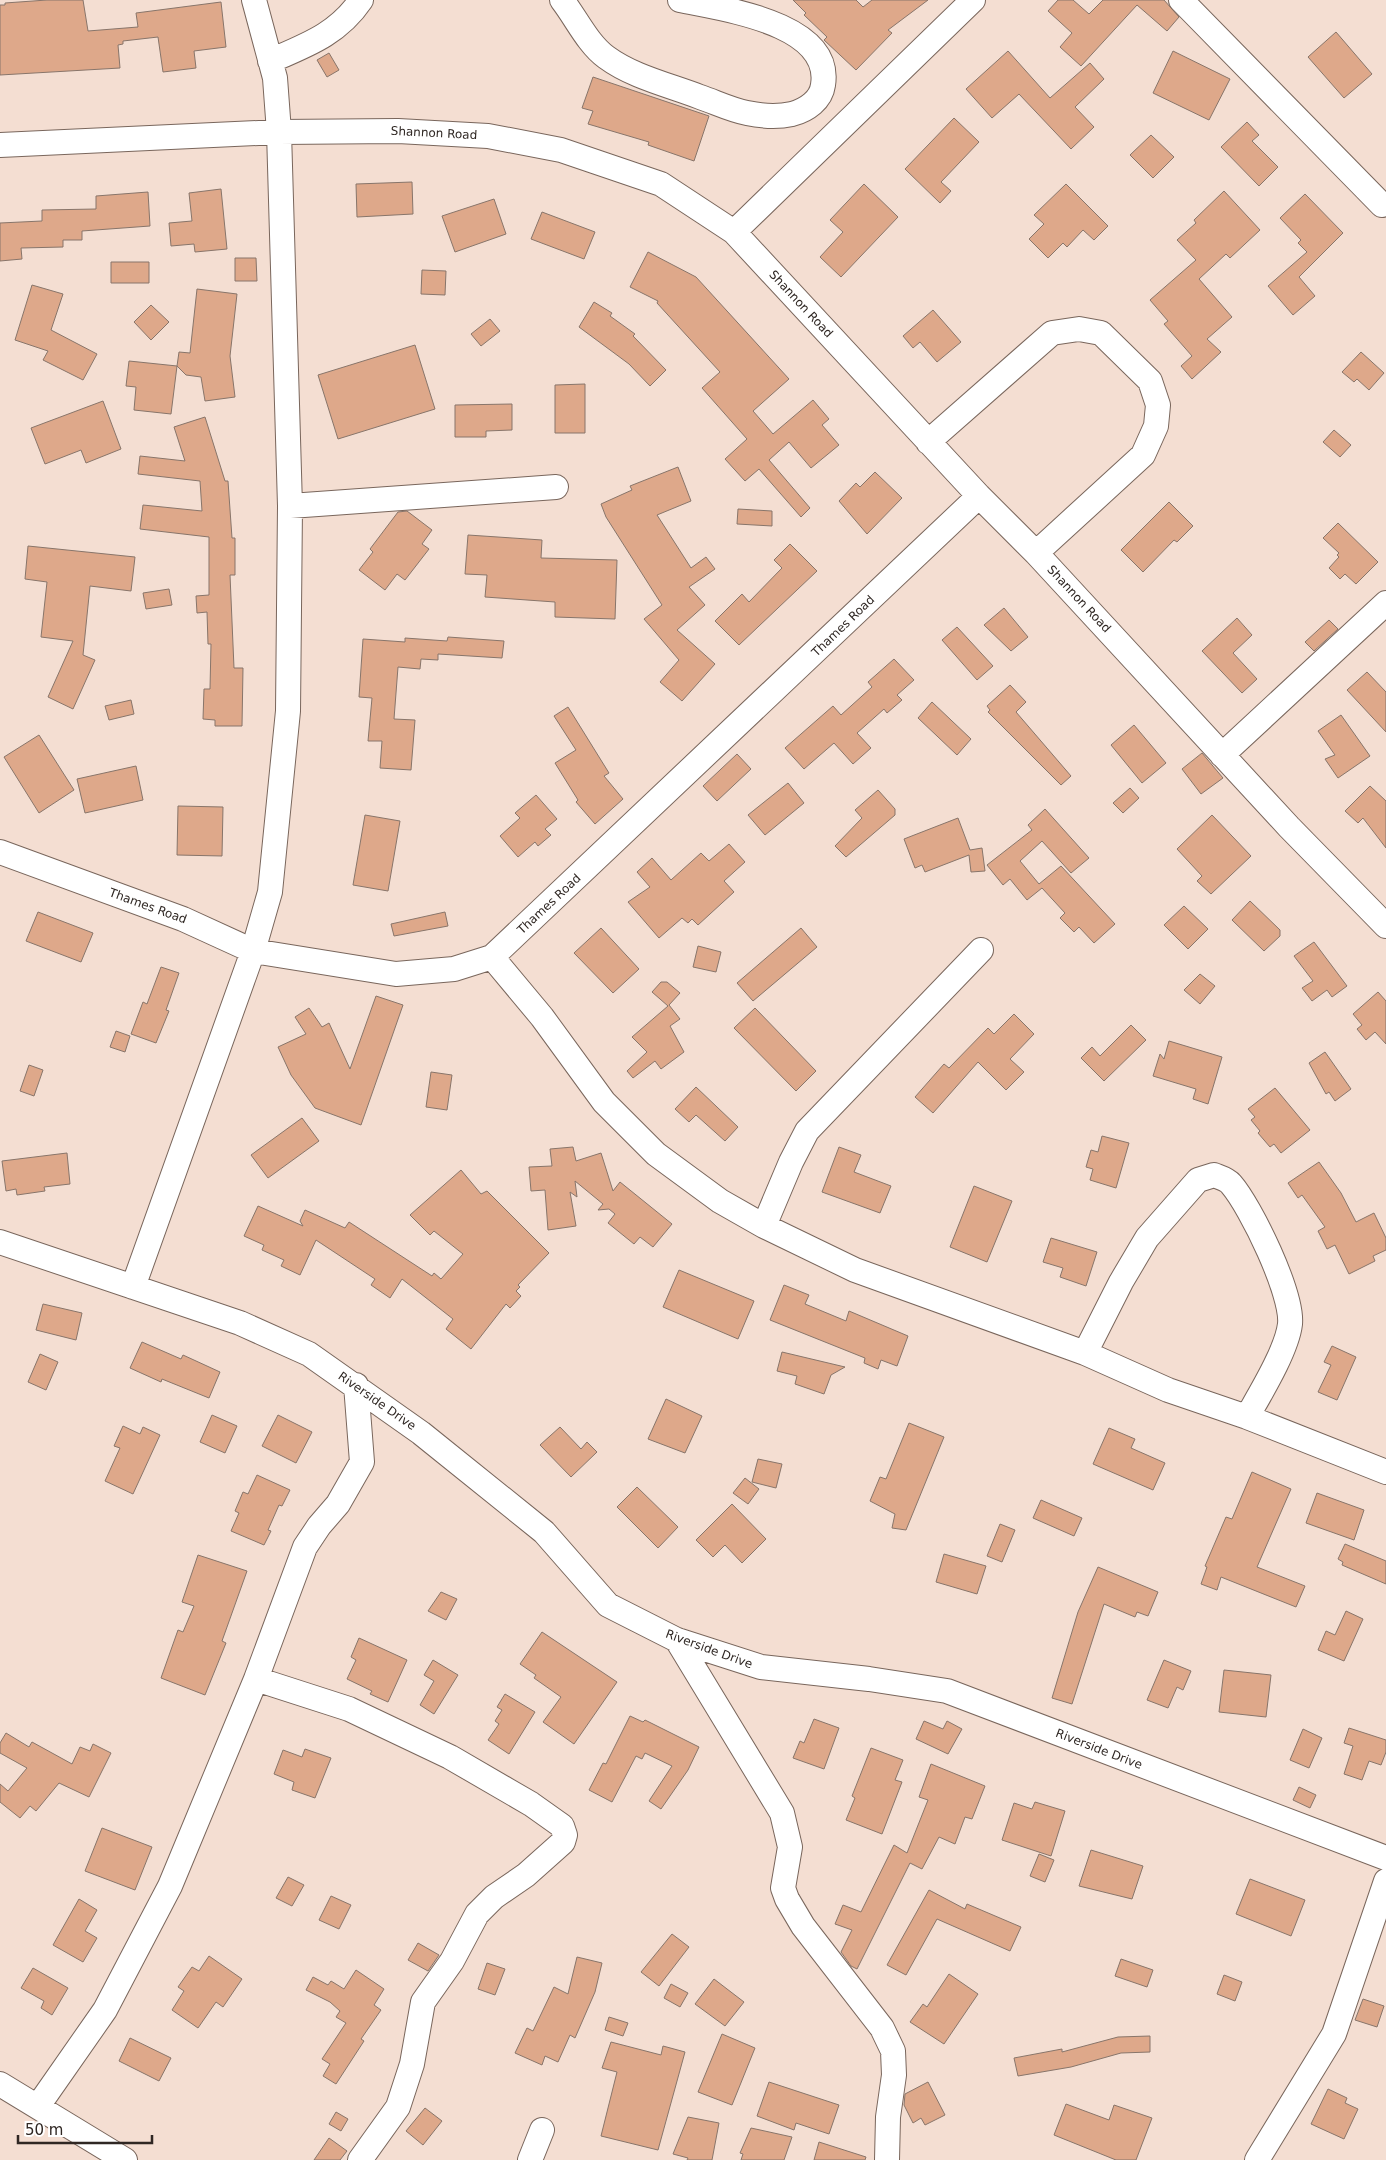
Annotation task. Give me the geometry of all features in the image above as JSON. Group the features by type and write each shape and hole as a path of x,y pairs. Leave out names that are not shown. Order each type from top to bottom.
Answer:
{"street":[{"path":"133,1287 253,951 270,892 288,711 290,506 279,132 275,78 254,0"},
{"path":"270,61 326,35 349,17 361,0"},
{"path":"562,0 604,56 624,70 746,113 774,116 793,114 809,107 822,94 824,78 819,57 806,41 768,20 684,0"},
{"path":"734,232 973,0"},
{"path":"1181,0 1382,205"},
{"name":"Shannon Road","path":"0,145 279,132 398,131 488,136 561,150 661,184 734,232 978,496 1036,553 1222,755 1386,926"},
{"path":"928,442 1052,333 1079,328 1101,333 1131,361 1150,381 1158,405 1156,426 1143,455 1036,553"},
{"path":"290,506 556,487"},
{"name":"Thames Road","path":"0,852 183,919 253,951 396,974 454,969 492,957 978,496"},
{"path":"1222,755 1386,603"},
{"path":"764,1226 807,1131 981,950"},
{"path":"492,957 542,1017 604,1102 656,1154 720,1202 764,1226 855,1270 1085,1354 1168,1390 1247,1417 1386,1472"},
{"path":"1085,1354 1121,1282 1147,1238 1198,1180 1214,1175 1230,1182 1255,1223 1283,1281 1290,1323 1278,1360 1247,1417"},
{"name":"Riverside Drive","path":"0,1242 249,1327 309,1354 356,1385 421,1433 544,1532 608,1605 677,1640 762,1668 869,1678 947,1691 1386,1858"},
{"path":"38,2106 105,2010 170,1886 256,1679 305,1547 319,1526 338,1504 362,1462 356,1385"},
{"path":"677,1640 782,1813 790,1848 783,1888 787,1899 803,1926 882,2028 893,2051 894,2075 888,2117 887,2160"},
{"path":"256,1679 349,1709 450,1758 531,1804 562,1826 565,1835 563,1842 526,1875 494,1896 477,1914 452,1961 423,2002 412,2064 398,2107 360,2160"},
{"path":"1257,2160 1334,2034 1386,1881"},
{"path":"0,2084 124,2160"},
{"path":"530,2160 542,2130"}],"building":[{"path":"47,0 83,0 88,31 138,27 136,13 221,2 226,47 194,51 196,68 163,72 158,37 123,41 123,44 118,45 120,68 0,75 0,5"},
{"path":"793,0 856,0 863,7 872,0 928,0 888,30 892,33 856,70 824,40 827,37 804,15 806,13"},
{"path":"1058,0 1073,0 1089,14 1103,0 1164,0 1179,17 1167,31 1137,5 1081,66 1060,47 1072,33 1048,11"},
{"path":"1336,32 1372,74 1344,98 1308,57"},
{"path":"1008,51 1050,98 1090,63 1104,79 1075,107 1094,127 1071,149 1019,94 992,118 966,89"},
{"path":"1173,51 1230,79 1209,120 1153,93"},
{"path":"329,53 339,70 327,77 317,60"},
{"path":"593,77 709,116 694,161 648,145 649,142 588,124 593,111 582,108"},
{"path":"954,118 979,142 941,182 951,191 940,203 905,169"},
{"path":"1247,122 1259,135 1252,141 1278,167 1259,186 1221,147"},
{"path":"1151,135 1174,157 1153,178 1130,155"},
{"path":"412,182 413,214 357,217 356,184"},
{"path":"864,184 898,217 841,277 820,257 843,232 830,220"},
{"path":"1066,184 1108,226 1094,240 1083,230 1067,247 1063,243 1048,258 1029,239 1044,224 1034,215"},
{"path":"221,189 227,249 195,252 194,244 171,246 169,223 192,221 189,193"},
{"path":"1224,191 1260,230 1230,258 1226,254 1199,279 1232,317 1207,339 1221,352 1192,379 1181,366 1192,356 1164,324 1168,321 1150,300 1196,260 1177,240 1196,223 1194,220"},
{"path":"148,192 150,226 82,231 82,240 63,240 63,247 21,248 22,259 0,261 0,223 42,221 42,210 96,209 96,196"},
{"path":"1305,194 1343,233 1299,277 1315,296 1293,315 1268,286 1307,252 1298,243 1301,240 1280,218"},
{"path":"494,199 506,234 455,252 442,216"},
{"path":"542,212 595,232 584,259 531,239"},
{"path":"648,252 696,277 789,379 753,411 773,434 813,400 829,419 822,425 839,445 811,468 789,442 769,460 810,508 801,517 759,469 745,481 725,459 747,439 702,388 720,372 657,303 658,301 630,287"},
{"path":"235,258 256,258 257,281 235,281"},
{"path":"111,262 149,262 149,283 111,283"},
{"path":"422,270 446,271 445,295 421,294"},
{"path":"32,285 63,294 51,330 97,354 83,380 43,360 48,351 15,340"},
{"path":"197,289 237,294 230,356 235,397 205,401 201,377 186,375 177,366 179,352 190,353"},
{"path":"594,302 612,313 610,316 635,334 633,336 666,370 650,386 629,364 579,327"},
{"path":"151,305 169,322 151,340 134,322"},
{"path":"933,310 961,342 937,362 920,342 913,348 903,336"},
{"path":"490,319 500,331 481,346 471,334"},
{"path":"415,345 435,409 338,439 318,375"},
{"path":"1361,352 1384,373 1369,390 1357,379 1354,382 1342,372"},
{"path":"129,361 177,366 171,414 134,410 136,387 126,386"},
{"path":"585,384 585,433 555,433 555,385"},
{"path":"103,401 121,449 86,463 81,450 45,464 31,428"},
{"path":"512,404 512,430 486,431 486,437 455,437 455,405"},
{"path":"205,417 225,481 228,481 232,538 235,538 235,575 230,575 234,668 243,668 242,726 215,726 215,720 203,719 204,689 210,689 211,644 208,644 207,612 197,613 196,596 209,595 209,537 140,529 143,505 202,511 200,481 138,474 140,456 185,461 174,427"},
{"path":"1334,430 1351,445 1340,457 1323,442"},
{"path":"678,467 691,501 657,515 691,568 706,557 715,569 689,587 705,605 677,630 715,664 682,701 660,682 679,660 644,619 662,605 606,517 601,504 632,490 630,486"},
{"path":"875,472 902,498 867,534 839,501 856,483 860,487"},
{"path":"1169,502 1193,526 1177,542 1174,540 1143,572 1121,550"},
{"path":"738,509 772,511 772,526 737,524"},
{"path":"407,511 432,530 422,544 429,549 405,580 397,574 385,590 359,570 373,552 370,549 398,512"},
{"path":"1338,523 1378,562 1356,584 1345,574 1340,579 1329,568 1339,557 1337,555 1339,553 1323,538"},
{"path":"468,535 542,540 541,558 617,560 615,619 555,617 555,602 485,597 487,575 465,574"},
{"path":"790,544 817,571 739,645 715,621 742,594 749,602 782,568 774,560"},
{"path":"28,546 135,557 131,591 90,586 83,655 95,660 73,709 48,697 73,641 41,637 47,582 25,579"},
{"path":"169,589 172,605 146,609 143,593"},
{"path":"1004,608 1028,637 1011,651 984,625"},
{"path":"1237,618 1252,635 1233,653 1257,679 1242,693 1202,651"},
{"path":"1329,620 1338,629 1314,651 1305,642"},
{"path":"957,627 993,666 977,680 942,640"},
{"path":"448,637 504,641 502,658 438,654 438,660 421,659 420,669 398,667 394,719 415,720 411,770 380,768 382,741 368,741 372,698 359,697 363,639 405,642 405,638 447,641"},
{"path":"894,659 914,680 897,695 902,700 887,713 884,709 857,733 871,748 853,764 834,743 804,769 785,748 833,706 841,715 872,687 868,682"},
{"path":"1367,672 1386,692 1386,732 1347,690"},
{"path":"1010,685 1026,702 1016,712 1071,776 1061,785 988,712 990,710 987,706"},
{"path":"131,700 134,714 109,720 105,706"},
{"path":"932,702 971,739 957,755 918,718"},
{"path":"568,707 609,773 604,776 623,799 595,824 576,802 578,800 555,763 576,750 554,716"},
{"path":"1341,715 1370,756 1338,778 1325,759 1335,755 1318,731"},
{"path":"1134,725 1166,763 1142,783 1111,745"},
{"path":"39,735 74,790 39,813 4,757"},
{"path":"1202,753 1223,778 1201,794 1182,769"},
{"path":"737,754 751,769 717,801 703,786"},
{"path":"136,766 143,800 85,813 77,779"},
{"path":"788,783 804,803 765,835 748,815"},
{"path":"1370,786 1386,801 1386,848 1363,818 1358,823 1345,811"},
{"path":"1130,788 1139,798 1123,813 1113,803"},
{"path":"878,790 895,809 895,815 846,857 835,846 862,818 855,810"},
{"path":"536,795 557,819 545,829 551,835 538,846 535,842 518,857 500,836 520,818 515,813"},
{"path":"178,806 223,807 222,856 177,855"},
{"path":"1045,809 1089,858 1071,873 1042,841 1020,861 1039,884 1061,866 1115,924 1094,943 1079,927 1074,932 1060,918 1065,913 1042,888 1027,900 1010,879 1003,885 987,865 1032,830 1028,825"},
{"path":"365,815 400,821 388,891 353,885"},
{"path":"1212,815 1251,856 1211,894 1197,881 1202,876 1177,849"},
{"path":"958,818 970,850 982,848 985,871 971,872 969,855 925,872 922,865 915,868 904,839"},
{"path":"729,844 745,862 724,881 734,892 698,925 692,919 688,923 682,918 659,938 628,902 650,887 637,872 652,858 671,880 701,853 709,861"},
{"path":"1250,901 1280,930 1280,936 1264,951 1232,920"},
{"path":"1184,906 1208,929 1188,949 1164,925"},
{"path":"38,912 93,933 81,962 26,941"},
{"path":"445,912 448,926 394,936 391,924"},
{"path":"601,928 639,969 613,993 574,953"},
{"path":"801,928 817,947 753,1001 737,983"},
{"path":"1314,942 1347,986 1332,997 1327,990 1312,1001 1302,988 1313,981 1294,956"},
{"path":"698,946 721,952 716,972 693,967"},
{"path":"161,967 179,973 166,1010 169,1011 156,1043 131,1034 143,1002 147,1004"},
{"path":"1200,974 1215,986 1200,1004 1184,990"},
{"path":"661,982 667,982 680,993 669,1005 680,1019 670,1026 684,1052 661,1069 655,1061 633,1078 627,1071 647,1052 632,1037 668,1006 652,992"},
{"path":"1378,992 1386,1001 1386,1044 1375,1032 1366,1040 1357,1029 1362,1025 1353,1014"},
{"path":"376,996 403,1005 361,1125 315,1108 291,1075 278,1047 306,1034 295,1017 309,1008 322,1027 329,1023 350,1069"},
{"path":"755,1008 816,1071 796,1091 734,1028"},
{"path":"1014,1014 1034,1034 1010,1059 1024,1072 1006,1090 978,1062 933,1113 915,1097 944,1064 949,1068 988,1028 994,1034"},
{"path":"1131,1025 1146,1040 1104,1081 1081,1058 1092,1047 1100,1056"},
{"path":"116,1031 130,1036 125,1052 110,1047"},
{"path":"1169,1041 1222,1057 1208,1104 1193,1099 1196,1089 1153,1076 1160,1054 1164,1059"},
{"path":"1325,1052 1351,1089 1335,1101 1329,1092 1326,1094 1309,1063"},
{"path":"29,1065 43,1070 34,1096 20,1091"},
{"path":"431,1072 452,1075 447,1110 426,1107"},
{"path":"696,1087 738,1127 725,1141 696,1115 689,1122 675,1109"},
{"path":"1275,1088 1310,1130 1281,1153 1274,1144 1270,1147 1258,1133 1260,1131 1251,1120 1255,1117 1248,1109"},
{"path":"302,1118 319,1141 268,1178 251,1155"},
{"path":"1102,1136 1129,1143 1116,1188 1090,1180 1093,1169 1086,1167 1091,1150 1098,1152"},
{"path":"573,1147 576,1161 601,1153 613,1191 620,1182 672,1224 653,1247 640,1237 634,1244 608,1223 615,1214 609,1209 598,1210 603,1204 575,1181 577,1197 570,1192 576,1226 548,1230 545,1190 531,1191 529,1167 552,1166 550,1149"},
{"path":"839,1147 861,1155 854,1172 891,1186 880,1213 822,1192"},
{"path":"67,1153 70,1184 44,1187 45,1191 17,1195 16,1189 6,1191 2,1161"},
{"path":"1319,1162 1341,1193 1356,1222 1374,1213 1386,1238 1386,1250 1373,1256 1375,1261 1349,1274 1335,1245 1327,1249 1318,1231 1325,1227 1302,1195 1298,1198 1288,1183"},
{"path":"461,1170 481,1194 487,1191 549,1253 518,1285 520,1287 516,1291 521,1296 510,1308 506,1304 471,1349 446,1329 453,1319 402,1279 390,1298 371,1285 375,1279 316,1240 300,1275 281,1266 284,1260 262,1250 264,1245 244,1236 258,1206 303,1226 300,1221 305,1210 345,1228 349,1222 432,1276 434,1273 441,1279 463,1254 434,1231 430,1235 410,1215"},
{"path":"974,1186 1012,1201 987,1262 950,1247"},
{"path":"1051,1238 1097,1252 1086,1286 1060,1277 1063,1268 1043,1262"},
{"path":"679,1270 754,1301 738,1339 663,1307"},
{"path":"784,1285 809,1295 805,1304 846,1321 849,1311 908,1336 897,1366 881,1360 878,1369 864,1363 865,1358 770,1320"},
{"path":"43,1304 82,1313 76,1340 36,1330"},
{"path":"142,1342 181,1359 183,1355 220,1372 209,1398 162,1379 161,1382 130,1368"},
{"path":"1332,1346 1356,1357 1337,1400 1318,1392 1331,1365 1324,1362"},
{"path":"782,1352 845,1367 831,1375 824,1394 795,1384 797,1376 777,1371"},
{"path":"40,1354 58,1362 46,1390 28,1382"},
{"path":"666,1399 702,1416 685,1453 648,1439"},
{"path":"212,1415 237,1426 225,1453 200,1442"},
{"path":"278,1415 312,1432 296,1463 262,1446"},
{"path":"909,1423 944,1437 906,1530 892,1528 895,1514 870,1501 880,1477 886,1479"},
{"path":"123,1426 140,1434 143,1427 160,1435 133,1494 105,1481 120,1448 114,1446"},
{"path":"560,1427 581,1449 587,1442 597,1452 571,1477 540,1445"},
{"path":"1109,1428 1135,1439 1131,1448 1165,1463 1153,1490 1093,1464"},
{"path":"758,1459 782,1464 776,1488 752,1482"},
{"path":"1252,1472 1291,1489 1257,1567 1305,1586 1296,1607 1221,1577 1217,1590 1201,1584 1207,1567 1205,1566 1226,1517 1232,1519"},
{"path":"257,1475 290,1490 282,1506 279,1505 268,1530 271,1531 264,1545 231,1531 239,1513 235,1511 243,1492 248,1494"},
{"path":"745,1478 759,1489 748,1504 733,1493"},
{"path":"637,1487 678,1527 658,1548 617,1507"},
{"path":"1317,1493 1364,1510 1354,1540 1306,1523"},
{"path":"1041,1500 1082,1518 1074,1536 1033,1518"},
{"path":"732,1504 766,1539 742,1563 725,1545 713,1557 696,1540"},
{"path":"1000,1524 1015,1530 1002,1562 987,1556"},
{"path":"1345,1544 1386,1561 1386,1584 1342,1565 1343,1562 1338,1559"},
{"path":"944,1554 986,1566 977,1594 936,1582"},
{"path":"198,1555 247,1571 222,1641 226,1643 205,1695 161,1678 178,1630 183,1632 194,1606 182,1602"},
{"path":"1098,1567 1158,1592 1148,1616 1137,1612 1135,1617 1104,1604 1072,1704 1052,1698 1078,1612"},
{"path":"441,1592 457,1599 446,1620 428,1611"},
{"path":"1346,1611 1363,1619 1344,1661 1318,1650 1326,1631 1335,1635"},
{"path":"542,1632 617,1682 574,1744 543,1722 561,1697 534,1678 536,1675 520,1664"},
{"path":"359,1638 407,1660 388,1702 370,1694 372,1691 347,1679 356,1660 351,1657"},
{"path":"433,1660 458,1675 434,1714 420,1705 434,1681 424,1675"},
{"path":"1164,1660 1191,1671 1183,1690 1177,1687 1168,1708 1147,1700"},
{"path":"1224,1670 1271,1675 1266,1717 1219,1712"},
{"path":"505,1694 535,1712 509,1754 488,1740 499,1724 495,1721 502,1710 497,1707"},
{"path":"630,1716 643,1722 645,1720 699,1747 688,1770 661,1809 649,1801 672,1766 645,1753 642,1759 636,1756 612,1802 589,1790 603,1763 606,1764"},
{"path":"814,1719 839,1728 824,1769 793,1758 800,1741 804,1743"},
{"path":"924,1721 943,1729 947,1721 962,1729 948,1754 916,1739"},
{"path":"1349,1728 1386,1740 1386,1752 1381,1765 1369,1761 1362,1780 1344,1774 1353,1746 1344,1743"},
{"path":"1303,1729 1322,1738 1309,1768 1290,1760"},
{"path":"6,1733 29,1747 32,1742 72,1764 80,1747 90,1751 93,1744 111,1753 89,1797 59,1783 36,1811 30,1806 20,1818 0,1802 0,1784 8,1791 27,1768 0,1753 0,1743"},
{"path":"871,1748 903,1760 895,1780 902,1782 882,1834 846,1820 855,1798 852,1796"},
{"path":"305,1749 331,1758 315,1798 292,1790 294,1782 274,1774 283,1750 302,1757"},
{"path":"931,1764 985,1786 972,1819 965,1817 955,1844 939,1837 922,1869 910,1863 857,1969 851,1966 841,1952 852,1930 835,1924 843,1905 861,1912 894,1845 907,1853 928,1800 919,1797"},
{"path":"1299,1787 1316,1795 1310,1808 1293,1800"},
{"path":"1035,1802 1065,1811 1051,1856 1002,1840 1014,1803 1032,1809"},
{"path":"102,1828 152,1847 135,1890 85,1871"},
{"path":"1091,1850 1143,1866 1132,1899 1079,1886"},
{"path":"1039,1854 1054,1860 1045,1882 1030,1876"},
{"path":"288,1877 304,1885 292,1906 276,1898"},
{"path":"1250,1879 1305,1900 1291,1936 1236,1914"},
{"path":"929,1890 965,1909 967,1904 1021,1927 1010,1951 937,1919 906,1975 887,1965"},
{"path":"331,1896 351,1905 339,1929 319,1920"},
{"path":"79,1899 97,1910 85,1931 97,1938 83,1962 53,1945"},
{"path":"672,1934 689,1947 659,1986 641,1972"},
{"path":"418,1943 439,1955 428,1971 408,1960"},
{"path":"209,1956 242,1979 223,2007 216,2002 198,2028 172,2010 184,1991 178,1987 192,1967 199,1971"},
{"path":"577,1957 602,1963 595,1992 575,2038 570,2035 558,2062 545,2056 542,2065 515,2053 527,2028 533,2031 554,1987 568,1994"},
{"path":"1121,1959 1153,1970 1147,1987 1115,1976"},
{"path":"487,1963 505,1969 495,1995 478,1989"},
{"path":"33,1968 68,1988 52,2015 41,2008 44,2001 21,1988"},
{"path":"356,1970 384,1989 374,2005 381,2010 361,2039 364,2041 336,2084 323,2076 330,2064 322,2059 346,2023 336,2017 340,2011 330,2002 306,1990 313,1977 328,1985 331,1981 344,1989"},
{"path":"949,1974 978,1994 944,2044 910,2022 923,2004 927,2007"},
{"path":"1224,1975 1242,1982 1235,2001 1217,1994"},
{"path":"714,1979 744,2002 725,2026 695,2004"},
{"path":"671,1984 688,1993 680,2007 664,1998"},
{"path":"1363,1999 1384,2006 1377,2027 1355,2020"},
{"path":"609,2017 628,2023 623,2036 605,2030"},
{"path":"722,2034 755,2048 732,2105 698,2092"},
{"path":"1150,2036 1150,2052 1121,2053 1071,2067 1018,2076 1014,2058 1062,2049 1062,2052 1118,2037"},
{"path":"130,2038 171,2058 159,2081 119,2061"},
{"path":"611,2042 661,2055 663,2046 685,2052 658,2150 601,2136 617,2072 602,2068"},
{"path":"769,2082 839,2105 829,2134 796,2123 794,2130 757,2116"},
{"path":"928,2082 945,2115 925,2125 921,2118 913,2123 904,2105 905,2094"},
{"path":"1328,2089 1347,2098 1345,2103 1358,2109 1344,2139 1311,2124"},
{"path":"1066,2104 1109,2120 1114,2105 1152,2118 1136,2160 1116,2160 1054,2135"},
{"path":"425,2108 442,2121 423,2145 406,2131"},
{"path":"336,2112 348,2119 341,2131 329,2124"},
{"path":"688,2117 719,2123 712,2160 687,2160 688,2158 673,2154"},
{"path":"751,2128 792,2137 784,2160 741,2160 743,2154 740,2153"},
{"path":"329,2138 347,2151 340,2160 314,2160"},
{"path":"819,2142 866,2157 865,2160 814,2160"}]}
